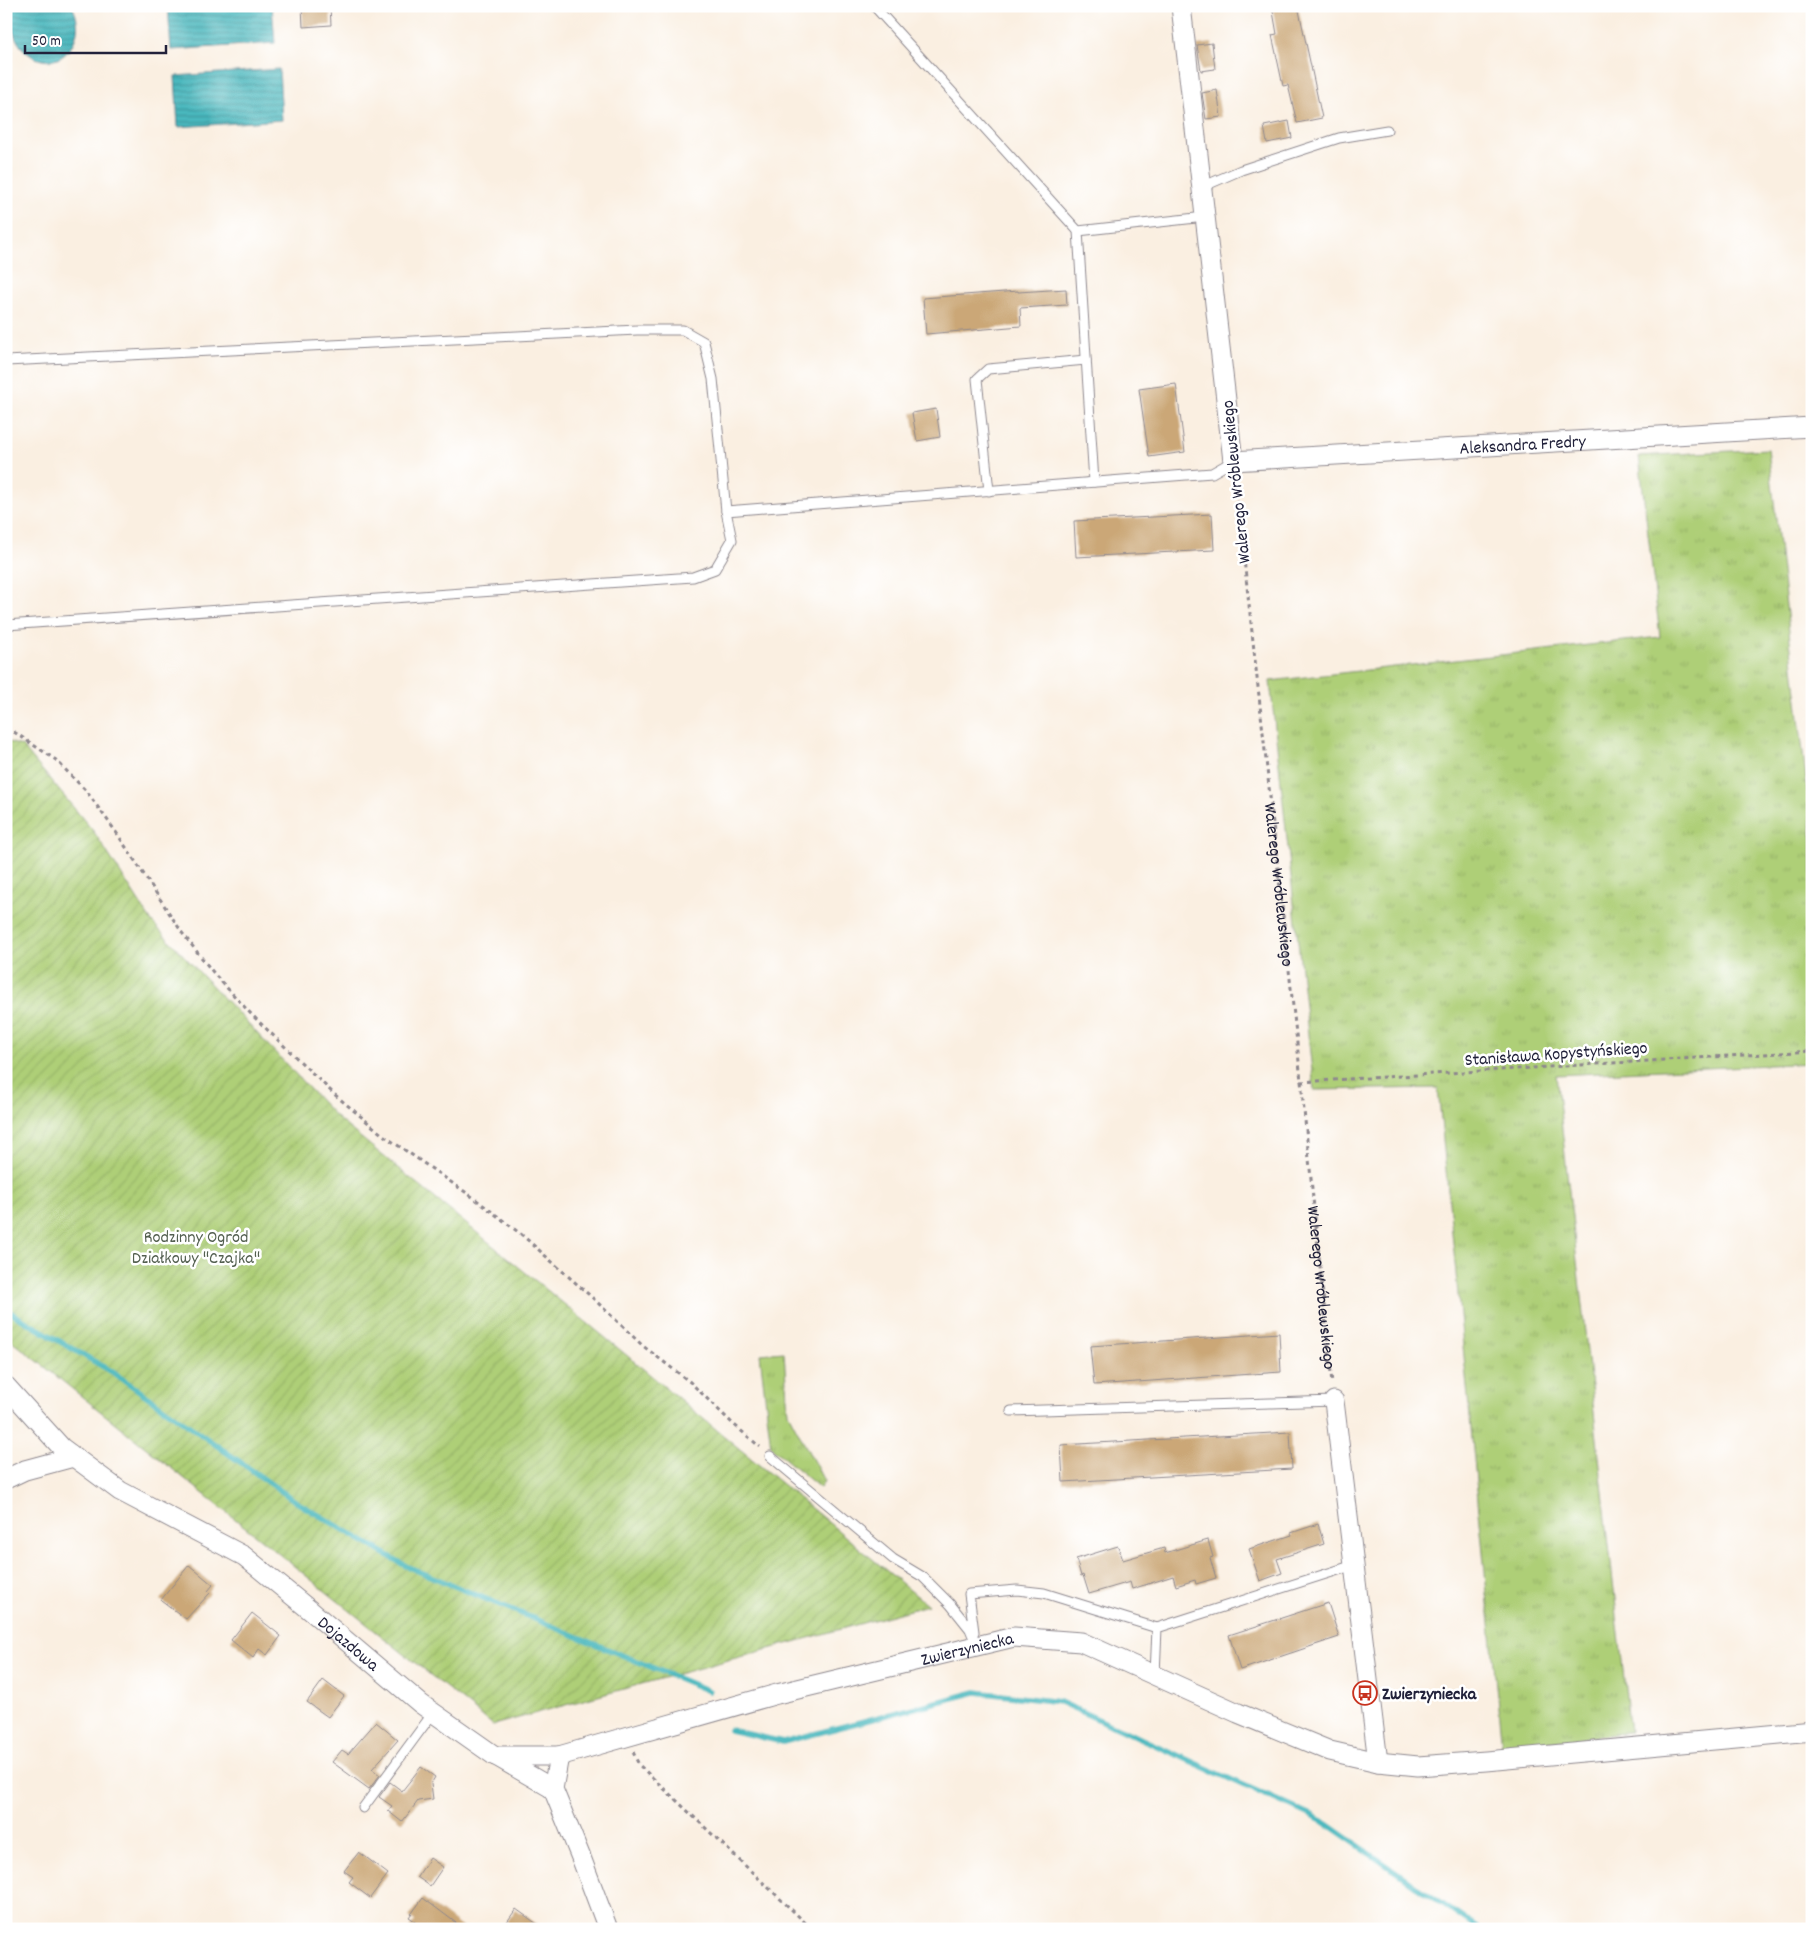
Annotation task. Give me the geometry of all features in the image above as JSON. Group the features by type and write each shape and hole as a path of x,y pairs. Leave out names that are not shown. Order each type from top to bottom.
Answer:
{"street":[{"name":"Walerego Wróblewskiego","path":"1181,6 1233,460"},
{"name":"Aleksandra Fredry","path":"1233,460 1812,427"},
{"name":"Dojazdowa","path":"6,1386 62,1448 73,1457 120,1491 244,1556 312,1611 420,1704 495,1756 553,1789"},
{"path":"1334,1402 1378,1762"},
{"path":"6,1479 25,1470 73,1457"},
{"name":"Zwierzyniecka","path":"559,1756 777,1694 1014,1637 1081,1642 1238,1713 1330,1751 1378,1762 1418,1766 1812,1731"},
{"path":"495,1756 559,1756 553,1789 608,1929"}],"lane":[{"path":"874,6 1078,231 1094,482"},
{"path":"1201,187 1241,170 1339,138 1387,130"},
{"path":"1078,231 1205,216"},
{"path":"6,361 637,330 683,330 704,342 713,379 726,511 732,540 715,569 694,577 6,625"},
{"path":"989,490 977,380 988,369 1086,360"},
{"path":"726,511 1212,473 1233,460"},
{"path":"1011,1411 1334,1402"},
{"path":"770,1456 893,1558 923,1577 950,1604 970,1629 977,1646"},
{"path":"977,1646 969,1594 1017,1590 1044,1594 1157,1628 1354,1564"},
{"path":"1155,1675 1157,1628"},
{"path":"363,1808 433,1712"}],"path":[{"name":"Walerego Wróblewskiego","path":"1233,460 1334,1402"},
{"path":"6,730 14,732 56,760 87,792 116,832 183,934 216,976 252,1015 334,1094 383,1134 474,1198 522,1235 643,1346 690,1382 731,1422 770,1456"},
{"name":"Stanisława Kopystyńskiego","path":"1301,1082 1812,1051"},
{"path":"627,1737 639,1765 812,1929"}],"green space":[{"path":"1768,449 1812,831 1812,1063 1556,1075 1630,1732 1502,1748 1438,1088 1314,1090 1270,681 1660,637 1639,456"},
{"name":"Rodzinny Ogród Działkowy \"Czajka\"","path":"6,741 22,746 94,832 152,922 338,1119 928,1605 493,1725 6,1336"},
{"path":"784,1352 788,1413 824,1481 820,1488 771,1447 760,1354"}],"water":[{"path":"14,6 72,6 77,18 77,31 75,39 67,52 56,59 45,60 33,57 23,49 15,37 12,22"},
{"path":"168,6 272,6 275,43 171,50"},
{"path":"279,69 282,120 178,127 175,76"}],"building":[{"path":"302,6 330,6 331,25 303,27"},
{"path":"1272,6 1298,6 1322,118 1297,123 1288,85 1283,86 1272,35 1277,34"},
{"path":"1212,43 1215,69 1201,71 1197,45"},
{"path":"1217,90 1221,117 1206,119 1202,93"},
{"path":"1289,121 1292,138 1267,143 1264,126"},
{"path":"1066,289 1067,305 1020,308 1021,326 926,334 923,298"},
{"path":"1176,384 1185,452 1149,457 1139,389"},
{"path":"936,409 940,437 917,441 912,413"},
{"path":"1212,514 1214,550 1076,557 1074,521"},
{"path":"1279,1333 1281,1372 1094,1385 1090,1346"},
{"path":"1290,1432 1292,1469 1063,1482 1061,1445"},
{"path":"1318,1524 1324,1544 1277,1559 1282,1573 1260,1581 1249,1549"},
{"path":"1208,1540 1213,1557 1210,1558 1216,1578 1196,1584 1195,1580 1176,1586 1173,1576 1132,1589 1130,1582 1089,1594 1076,1559 1118,1546 1123,1560 1164,1548 1165,1553"},
{"path":"189,1565 213,1585 208,1591 210,1593 186,1619 161,1600"},
{"path":"1328,1603 1339,1637 1240,1670 1229,1635"},
{"path":"252,1613 281,1636 267,1655 259,1649 253,1658 231,1640"},
{"path":"323,1680 344,1696 328,1717 307,1702"},
{"path":"376,1722 398,1740 372,1769 380,1775 369,1789 332,1762 342,1750 348,1754"},
{"path":"421,1767 435,1777 431,1784 433,1799 418,1801 402,1822 388,1811 392,1806 379,1797 390,1782 402,1791"},
{"path":"359,1852 388,1874 370,1898 349,1882 353,1877 344,1871"},
{"path":"430,1858 443,1867 430,1886 417,1877"},
{"path":"423,1898 464,1929 409,1929 415,1921 409,1917"},
{"path":"516,1909 544,1929 502,1929"}],"waterway":[{"path":"6,1310 114,1373 298,1503 406,1566 709,1691"},
{"path":"730,1730 783,1742 976,1692 1060,1702 1323,1821 1478,1929"}],"place":[{"name":"Zwierzyniecka","path":"1365,1693"}]}
